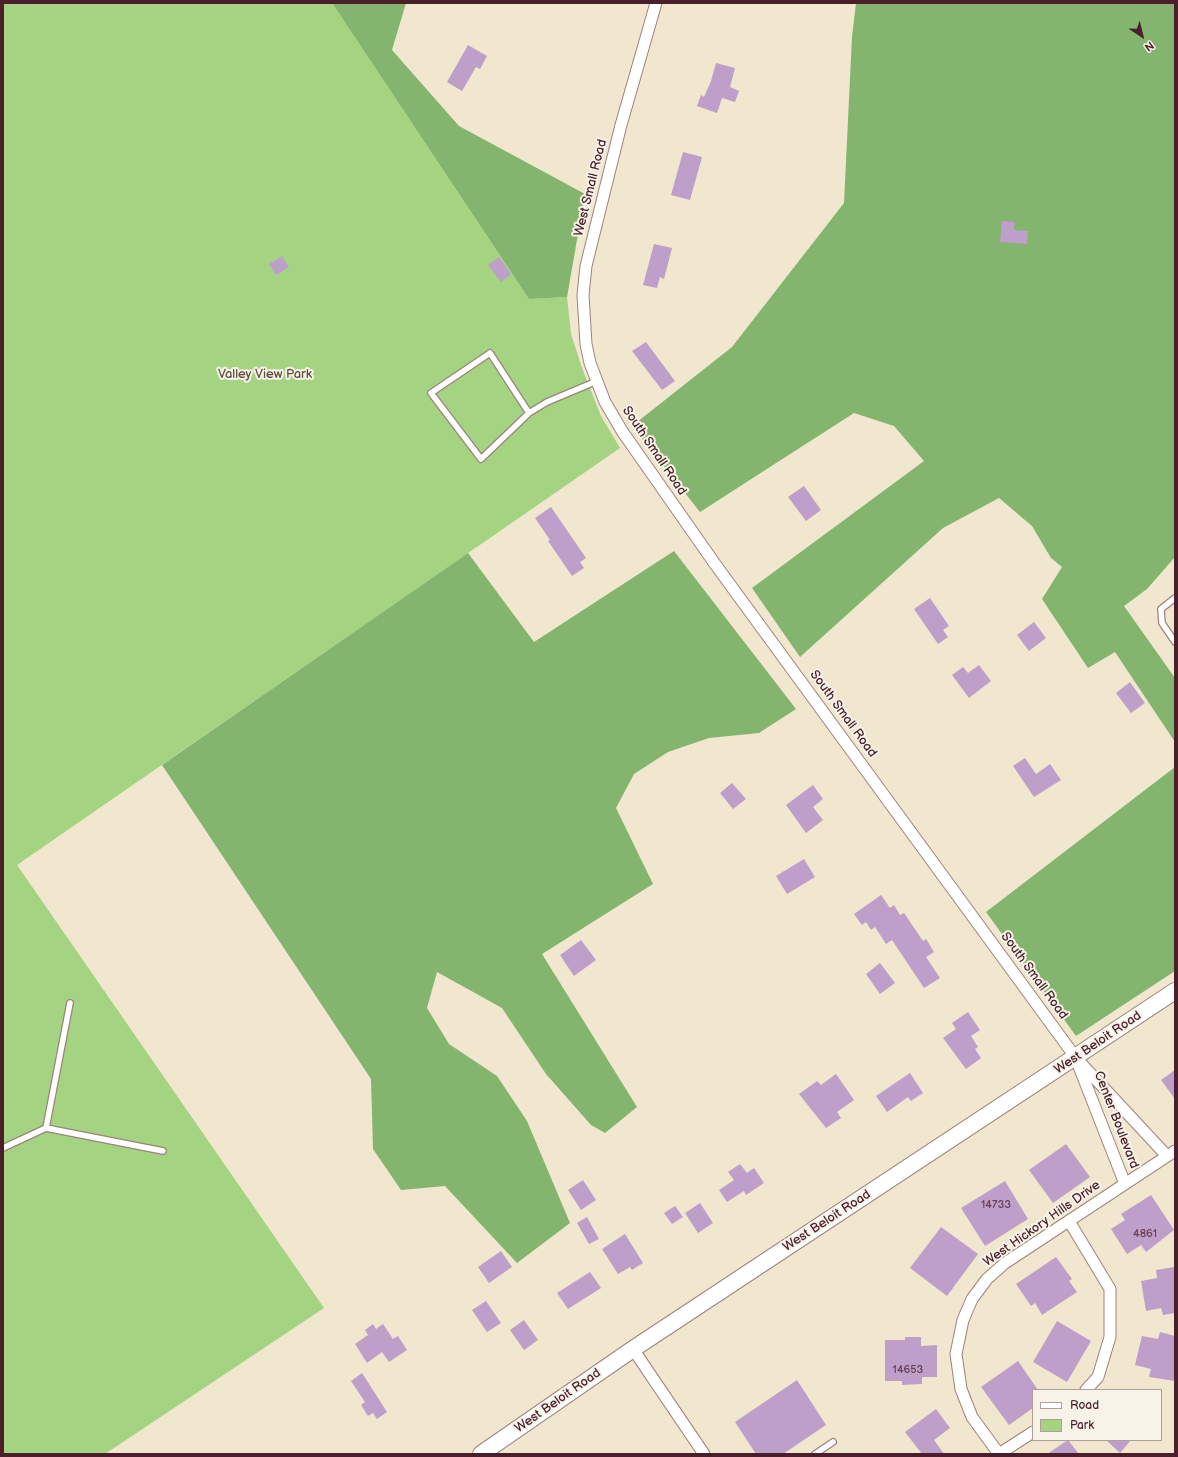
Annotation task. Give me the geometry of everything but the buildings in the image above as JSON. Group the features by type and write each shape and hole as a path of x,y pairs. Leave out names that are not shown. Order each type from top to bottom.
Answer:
{"main road":[{"name":"West Beloit Road","path":"481,1454 633,1350 1175,991"}],"street":[{"name":"West Small Road","path":"597,381 590,363 583,324 583,295 586,266 621,125 656,3"},
{"name":"South Small Road","path":"597,381 605,402 622,431 715,564 1076,1058"},
{"name":"Center Boulevard","path":"1076,1058 1171,1153"},
{"name":"Center Boulevard","path":"1076,1058 1125,1184"},
{"name":"West Hickory Hills Drive","path":"999,1454 972,1417 961,1389 956,1354 963,1320 972,1299 987,1279 1005,1263 1171,1153"},
{"path":"1070,1220 1110,1289 1110,1337 1098,1377 1087,1389"},
{"path":"633,1350 704,1454"},
{"path":"999,1454 1032,1433"}],"lane":[{"path":"529,413 490,353 431,393 481,459 529,413 547,402 597,381"},
{"path":"1175,598 1161,609 1162,623 1175,642"},
{"path":"46,1128 70,1003"},
{"path":"3,1148 46,1128 163,1151"},
{"path":"815,1454 833,1442"}],"green space":[{"name":"Valley View Park","path":"3,3 332,3 529,299 567,297 571,334 582,368 601,416 620,448 17,865 324,1308 105,1454 3,1454"},
{"path":"332,3 406,3 392,50 459,126 585,194 567,297 529,299"},
{"path":"856,3 1175,3 1175,557 1147,589 1124,606 1175,678 1175,742 1115,652 1088,668 1042,599 1062,567 1051,558 1032,526 999,498 943,528 800,657 752,588 924,461 894,426 854,413 700,512 632,426 732,347 844,203 852,37"},
{"path":"674,551 796,709 759,733 709,738 668,752 634,774 616,808 653,884 542,954 637,1107 605,1133 591,1125 546,1074 502,1008 437,972 427,1008 449,1044 497,1076 527,1121 570,1223 517,1263 445,1186 401,1190 373,1149 371,1079 162,765 468,553 534,642"},
{"path":"1175,767 1175,971 1076,1036 986,912"}]}
